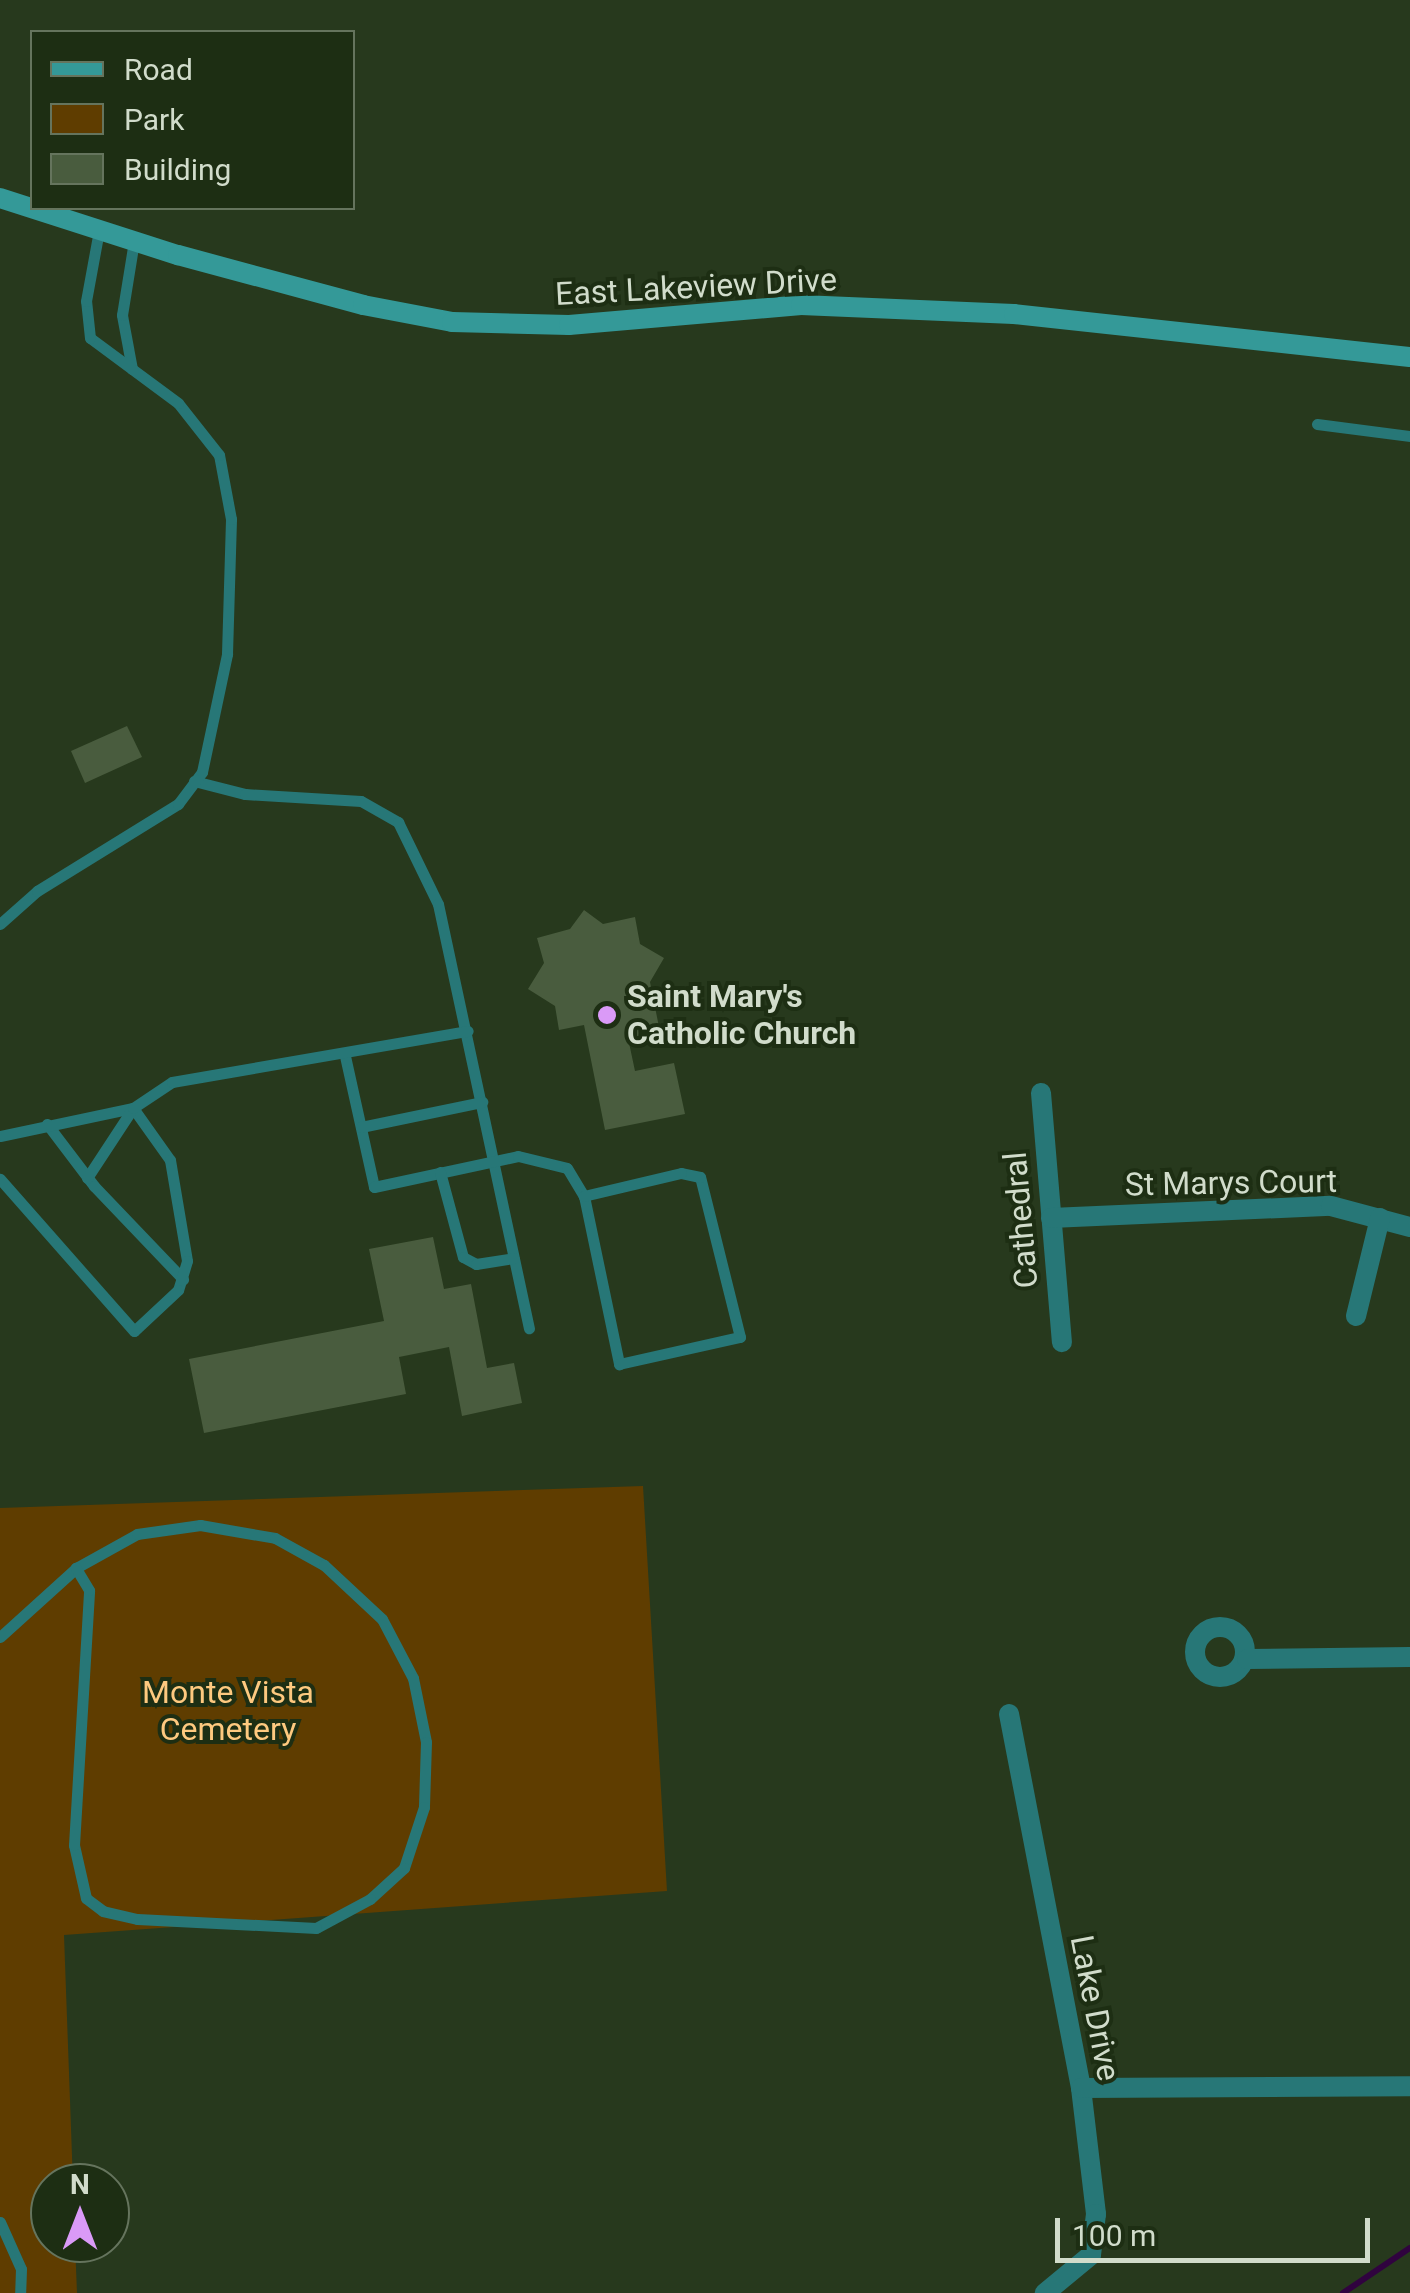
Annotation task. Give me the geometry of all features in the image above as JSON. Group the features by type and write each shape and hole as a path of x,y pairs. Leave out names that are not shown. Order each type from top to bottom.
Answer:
{"street":[{"name":"East Lakeview Drive","path":"0,198 30,208"},
{"name":"East Lakeview Drive","path":"37,210 363,305 506,327 801,305 1014,314 1410,356"},
{"name":"Cathedral","path":"1041,1093 1062,1342"},
{"name":"St Marys Court","path":"1050,1218 1331,1206 1410,1227"},
{"path":"1356,1316 1380,1218"},
{"path":"1247,1659 1410,1657"},
{"name":"Lake Drive","path":"1009,1714 1081,2088 1095,2238 1091,2255 1055,2290"},
{"path":"1081,2088 1410,2086"}],"lane":[{"path":"0,924 37,890 142,832 178,804 194,782 217,716 227,654 227,484 207,434 132,369 98,348 86,324 99,230"},
{"path":"132,369 122,315 134,241"},
{"path":"1316,424 1410,436"},
{"path":"194,782 245,794 361,801 398,822 438,904 529,1328"},
{"path":"88,1178 133,1108 152,1092 202,1074 345,1056 468,1030"},
{"path":"345,1056 374,1186 494,1160 546,1158 567,1168 584,1196 618,1364 740,1338 700,1177 681,1174 584,1196"},
{"path":"361,1128 482,1102"},
{"path":"0,1136 133,1108"},
{"path":"133,1108 170,1160 184,1279"},
{"path":"47,1124 88,1178 184,1279"},
{"path":"440,1172 463,1257 476,1264 514,1258"},
{"path":"0,1180 134,1331 184,1279"},
{"path":"0,1637 7,1619 76,1568 137,1534 200,1524 275,1538 324,1565 382,1619 414,1678 426,1742 424,1808 404,1868 370,1899 316,1928 137,1918 103,1911 86,1898 74,1846 88,1590 76,1568"},
{"path":"0,2222 22,2269 20,2293"}],"green space":[{"name":"Monte Vista Cemetery","path":"643,1486 667,1891 64,1935 72,2163 30,2163 30,2263 76,2263 77,2293 0,2293 0,1508"}],"building":[{"path":"127,726 142,757 85,783 71,751"},
{"name":"Saint Mary's Catholic Church","path":"584,910 603,924 635,917 640,944 664,958 650,982 660,1032 628,1038 635,1071 674,1063 685,1114 605,1130 584,1025 559,1030 555,1006 528,989 544,963 537,938 570,929"},
{"path":"433,1237 444,1289 471,1284 487,1368 514,1363 522,1403 462,1416 449,1347 399,1357 406,1394 204,1433 189,1359 384,1321 369,1249"}],"waterway":[{"path":"1343,2293 1410,2248"}],"place":[{"name":"Saint Mary's Catholic Church","path":"607,1015"}]}
